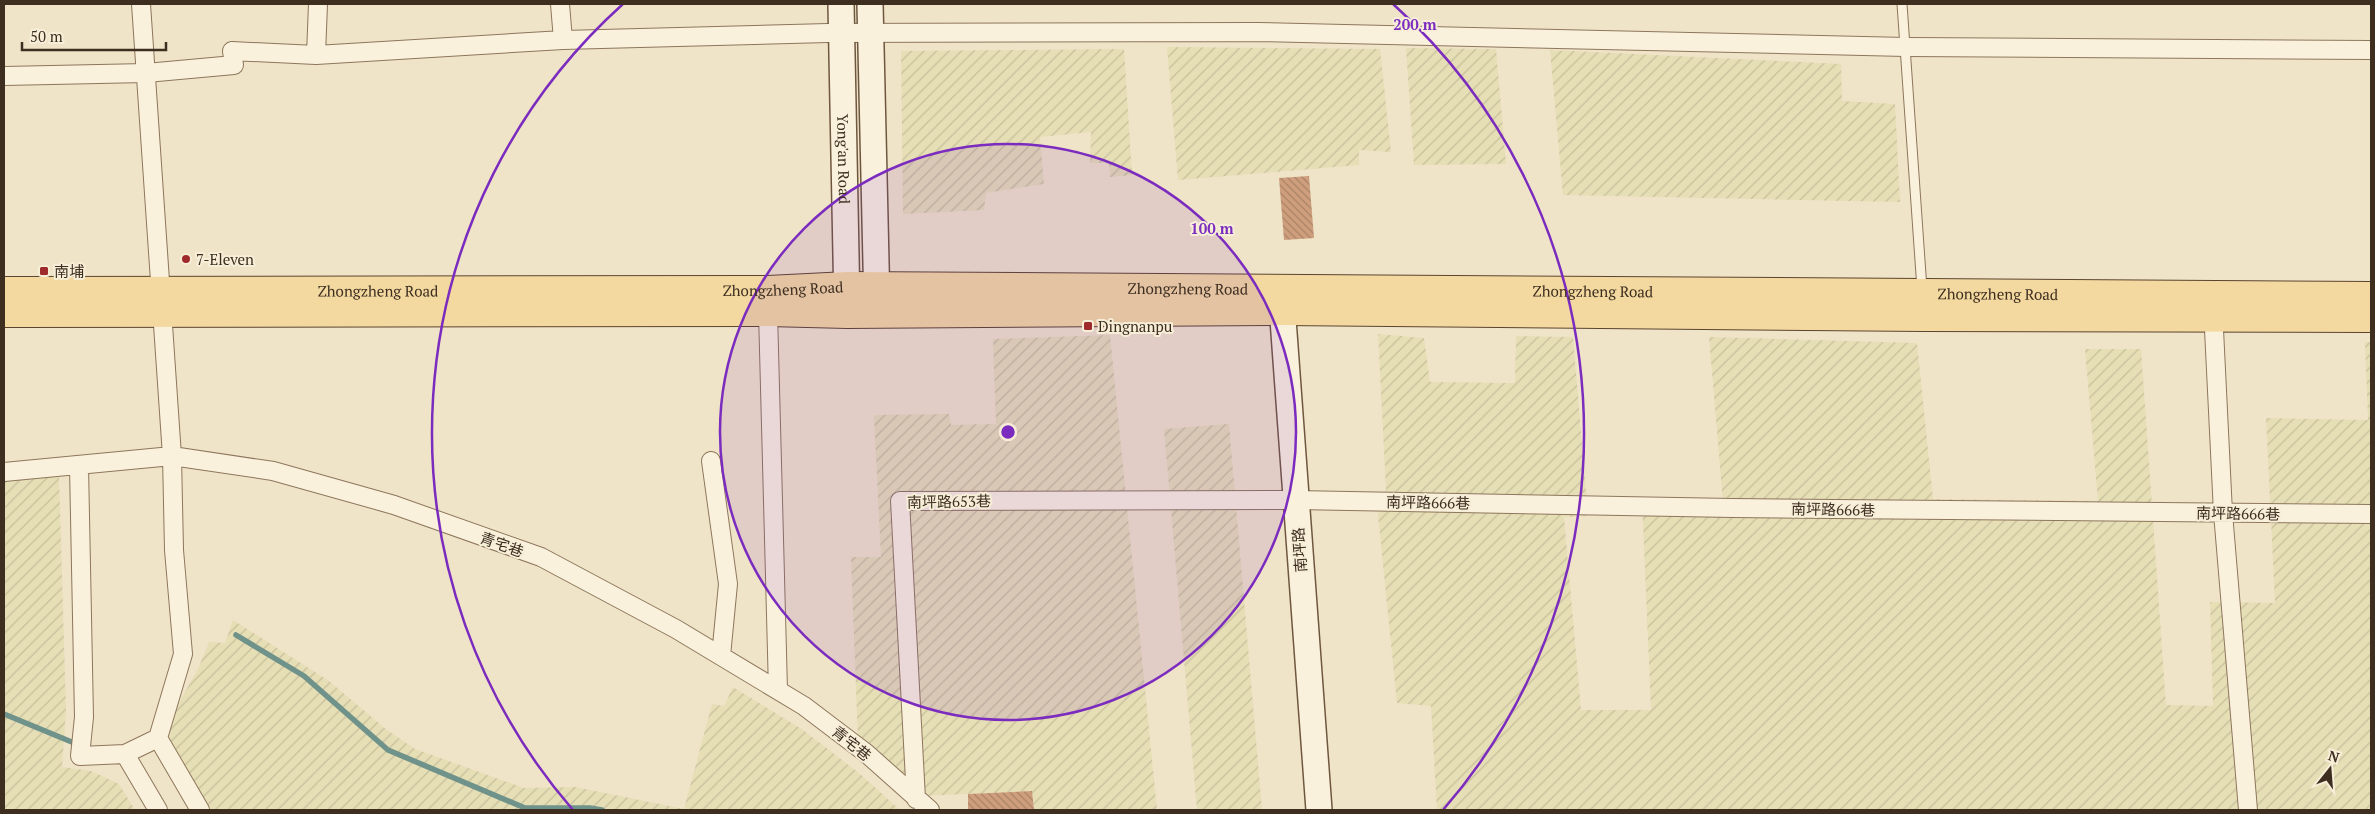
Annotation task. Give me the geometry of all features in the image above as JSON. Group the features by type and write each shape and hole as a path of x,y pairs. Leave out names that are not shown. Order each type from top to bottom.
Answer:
{"main road":[{"name":"Zhongzheng Road","path":"4,313 162,302 768,290 867,295 1923,306 2212,306 2371,296"},
{"name":"Zhongzheng Road","path":"4,291 162,302 846,314 867,295"},
{"name":"Zhongzheng Road","path":"2212,306 2371,318"}],"street":[{"path":"141,4 172,456 174,550 183,654 158,738 200,810"},
{"path":"316,55 318,4"},
{"path":"560,4 563,40"},
{"name":"Yong'an Road","path":"841,4 841,33 867,295"},
{"name":"Yong'an Road","path":"867,295 870,4"},
{"path":"4,76 146,73 234,65 232,51 316,55 563,40 841,33 1258,32 1906,47 2371,50"},
{"name":"南坪路","path":"1281,300 1319,810"},
{"path":"2212,306 2223,513 2248,810"},
{"path":"768,312 778,690"},
{"name":"青宅巷","path":"4,472 172,456 273,471 394,505 541,558 676,629 804,706 866,753 923,805"},
{"path":"711,461 728,584 721,656"},
{"path":"79,466 84,716 80,756 125,754 158,738"},
{"name":"南坪路666巷","path":"1295,500 1723,508 2371,514"},
{"name":"南坪路653巷","path":"923,805 900,501 1295,500"},
{"path":"125,754 158,810"}],"lane":[{"path":"1902,4 1923,306"}],"shaded area":[{"path":"1167,47 1380,49 1391,152 1359,150 1359,165 1178,180"},
{"path":"1406,48 1496,49 1506,164 1414,165"},
{"path":"1124,49 1132,175 1110,177 1109,163 1090,163 1091,132 1040,137 1044,184 986,193 984,210 903,214 901,51"},
{"path":"1550,50 1841,64 1842,101 1895,104 1900,202 1563,195"},
{"path":"1378,334 1424,338 1430,382 1515,383 1516,336 1573,337 1588,516 1564,517 1581,710 1651,710 1642,500 1723,502 1709,337 1917,343 1933,499 2098,501 2085,349 2141,349 2166,705 2213,706 2210,602 2275,603 2266,418 2368,420 2365,342 2371,342 2371,810 1437,810 1431,706 1397,703 1378,515 1386,489"},
{"path":"1110,335 1157,810 1034,810 1032,791 921,796 858,741 851,557 881,557 874,415 949,414 951,425 996,424 993,339"},
{"path":"1229,424 1262,810 1197,810 1164,429"},
{"path":"59,476 66,710 62,767 91,771 119,784 135,810 4,810 4,479"},
{"path":"233,620 329,681 387,730 415,749 524,788 575,787 684,809 712,704 724,706 733,687 803,730 859,773 900,810 198,810 160,736 198,669 209,642 225,643"}],"building":[{"path":"1309,176 1314,238 1284,240 1279,178"},
{"path":"1032,791 1034,810 968,810 968,794"}],"waterway":[{"path":"236,635 304,676 388,750 525,808 590,808 602,810"},
{"path":"4,714 79,745"}],"place":[{"name":"7-Eleven","path":"186,259"},
{"name":"南埔","path":"44,271"},
{"name":"Dingnanpu","path":"1088,326"}]}
